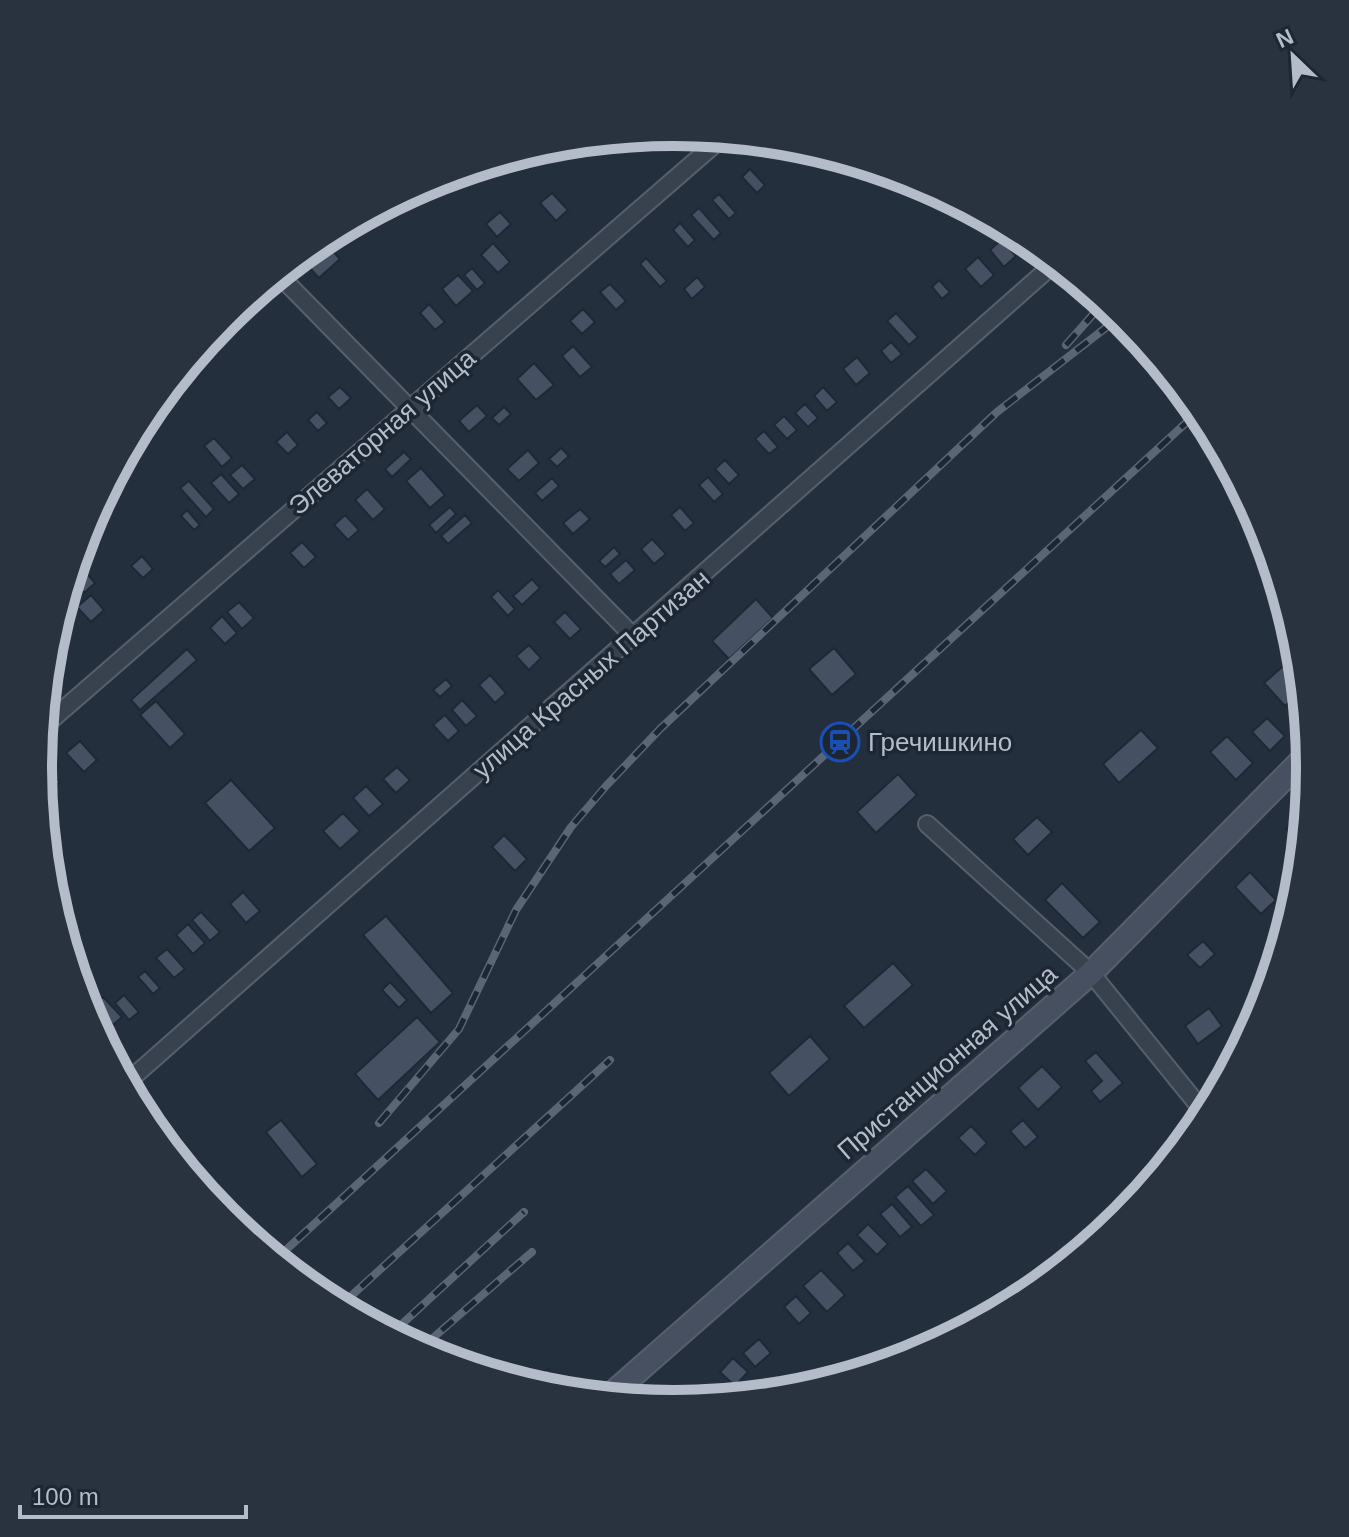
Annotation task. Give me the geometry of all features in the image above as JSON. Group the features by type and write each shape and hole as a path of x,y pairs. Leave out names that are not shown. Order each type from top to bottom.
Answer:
{"street":[{"name":"Элеваторная улица","path":"54,717 711,147"},
{"name":"улица Красных Партизан","path":"133,1077 1047,270"},
{"path":"286,283 634,637"},
{"name":"Пристанционная улица","path":"618,1388 1091,973 1297,765"},
{"path":"927,824 1091,973 1198,1105"}],"building":[{"path":"750,169 765,185 757,193 742,177"},
{"path":"552,193 568,210 556,221 540,203"},
{"path":"719,194 736,213 729,219 712,200"},
{"path":"699,208 721,233 714,240 691,215"},
{"path":"500,212 511,224 497,237 486,224"},
{"path":"680,223 695,240 688,247 673,230"},
{"path":"1001,240 1016,256 1004,267 990,250"},
{"path":"493,243 510,262 498,273 481,255"},
{"path":"331,250 340,259 319,278 308,266"},
{"path":"978,257 994,275 981,287 965,269"},
{"path":"646,258 667,281 660,287 640,264"},
{"path":"472,268 485,283 477,290 464,275"},
{"path":"458,275 473,291 456,306 442,289"},
{"path":"697,277 705,287 692,299 684,289"},
{"path":"939,280 950,292 942,299 932,287"},
{"path":"610,284 626,301 616,310 600,292"},
{"path":"429,304 445,322 435,330 420,313"},
{"path":"583,309 595,322 582,334 570,321"},
{"path":"896,313 918,337 909,345 887,321"},
{"path":"891,342 902,354 891,363 881,351"},
{"path":"573,346 592,367 580,377 562,356"},
{"path":"857,357 870,373 856,385 843,369"},
{"path":"534,363 554,385 536,400 517,379"},
{"path":"340,387 351,398 339,409 328,397"},
{"path":"823,387 837,402 827,411 814,396"},
{"path":"805,404 818,418 808,427 795,413"},
{"path":"477,405 487,416 469,432 459,421"},
{"path":"504,407 511,414 499,425 492,418"},
{"path":"317,412 327,423 318,431 308,420"},
{"path":"784,416 797,430 787,439 774,425"},
{"path":"764,431 778,447 769,454 755,439"},
{"path":"287,432 298,445 288,454 276,442"},
{"path":"214,438 232,458 222,467 204,446"},
{"path":"561,448 569,456 557,467 549,459"},
{"path":"528,450 539,463 519,481 507,469"},
{"path":"404,452 411,459 392,477 385,469"},
{"path":"725,460 739,475 729,484 715,469"},
{"path":"242,465 255,479 243,489 230,475"},
{"path":"421,468 445,495 430,508 406,481"},
{"path":"221,474 239,494 229,503 211,483"},
{"path":"708,477 723,494 714,502 699,485"},
{"path":"552,478 559,486 542,501 535,493"},
{"path":"189,481 214,509 206,517 180,488"},
{"path":"367,489 385,509 373,520 355,500"},
{"path":"450,507 456,514 436,533 429,525"},
{"path":"680,507 694,523 685,531 671,515"},
{"path":"580,509 590,519 573,534 563,523"},
{"path":"187,510 200,525 194,530 181,516"},
{"path":"345,515 359,530 348,540 334,525"},
{"path":"465,515 472,523 448,544 441,536"},
{"path":"652,539 666,554 654,564 641,549"},
{"path":"302,542 316,557 304,568 290,553"},
{"path":"614,547 620,554 605,567 599,561"},
{"path":"142,556 153,569 143,578 131,566"},
{"path":"626,560 635,570 619,584 610,574"},
{"path":"84,570 95,583 84,593 79,587"},
{"path":"532,579 540,588 522,605 513,596"},
{"path":"498,590 515,609 508,616 491,597"},
{"path":"91,595 104,610 91,622 77,607"},
{"path":"756,599 773,618 729,659 712,641"},
{"path":"239,602 254,618 242,629 227,612"},
{"path":"565,612 581,629 570,639 554,622"},
{"path":"222,616 237,633 225,644 210,628"},
{"path":"529,645 541,658 529,670 516,656"},
{"path":"834,648 856,674 832,695 809,669"},
{"path":"187,649 197,660 140,710 131,700"},
{"path":"1288,662 1293,699 1285,706 1264,683"},
{"path":"490,675 506,693 495,703 479,685"},
{"path":"446,679 452,686 440,697 433,690"},
{"path":"462,700 477,716 466,726 452,710"},
{"path":"156,701 185,734 170,748 140,715"},
{"path":"445,715 459,731 448,741 433,725"},
{"path":"1267,718 1285,736 1270,751 1252,732"},
{"path":"1141,730 1158,748 1119,783 1103,764"},
{"path":"1227,736 1253,763 1236,780 1210,752"},
{"path":"80,741 97,760 84,772 66,753"},
{"path":"397,767 410,780 396,793 383,779"},
{"path":"52,773 60,782 53,789"},
{"name":"Гречишкино","path":"898,774 917,795 876,833 857,812"},
{"path":"231,780 275,828 249,851 205,803"},
{"path":"366,786 383,804 369,816 353,798"},
{"path":"343,813 360,831 340,849 323,831"},
{"path":"1037,817 1052,832 1028,855 1013,839"},
{"path":"1295,819 1293,836 1286,829"},
{"path":"504,835 527,859 515,871 492,847"},
{"path":"1250,872 1276,900 1261,914 1235,887"},
{"path":"1062,883 1100,922 1083,938 1045,900"},
{"path":"243,892 260,911 246,923 230,904"},
{"path":"201,912 220,932 210,941 192,920"},
{"path":"386,916 453,993 431,1013 363,935"},
{"path":"188,924 205,943 193,954 176,935"},
{"path":"1203,941 1215,954 1200,968 1187,955"},
{"path":"167,949 185,969 174,978 156,958"},
{"path":"893,963 913,985 864,1028 844,1006"},
{"path":"145,971 160,988 153,994 138,977"},
{"path":"390,982 407,1000 399,1008 382,990"},
{"path":"124,995 139,1012 129,1020 115,1003"},
{"path":"103,997 122,1017 113,1025 97,1002"},
{"path":"1209,1008 1222,1026 1198,1044 1185,1026"},
{"path":"417,1017 440,1042 378,1100 355,1074"},
{"path":"810,1036 830,1059 789,1096 769,1073"},
{"path":"1096,1052 1123,1083 1100,1102 1091,1091 1102,1081 1085,1061"},
{"path":"1042,1066 1062,1087 1038,1110 1018,1088"},
{"path":"281,1120 317,1164 302,1177 266,1132"},
{"path":"1023,1120 1038,1137 1025,1148 1010,1131"},
{"path":"971,1126 987,1143 975,1155 958,1138"},
{"path":"926,1169 947,1191 933,1204 912,1181"},
{"path":"908,1186 934,1215 921,1226 895,1197"},
{"path":"233,1201 252,1223 250,1224 230,1204"},
{"path":"892,1204 912,1227 900,1237 880,1214"},
{"path":"868,1224 888,1244 877,1255 857,1235"},
{"path":"848,1243 865,1261 853,1271 837,1253"},
{"path":"821,1270 845,1295 827,1312 803,1286"},
{"path":"796,1296 811,1313 799,1324 784,1307"},
{"path":"759,1339 771,1353 755,1367 743,1353"},
{"path":"733,1358 748,1372 735,1386 720,1372"},
{"path":"548,1369 555,1379 553,1379 538,1376"}],"railway":[{"path":"1066,345 1096,311"},
{"path":"379,1123 459,1029 516,910 571,827 606,786 660,729 997,412 1111,324"},
{"path":"283,1252 1190,420"},
{"path":"348,1299 610,1060"},
{"path":"399,1327 524,1212"},
{"path":"429,1341 532,1252"}],"place":[{"name":"Гречишкино","path":"840,742"}]}
